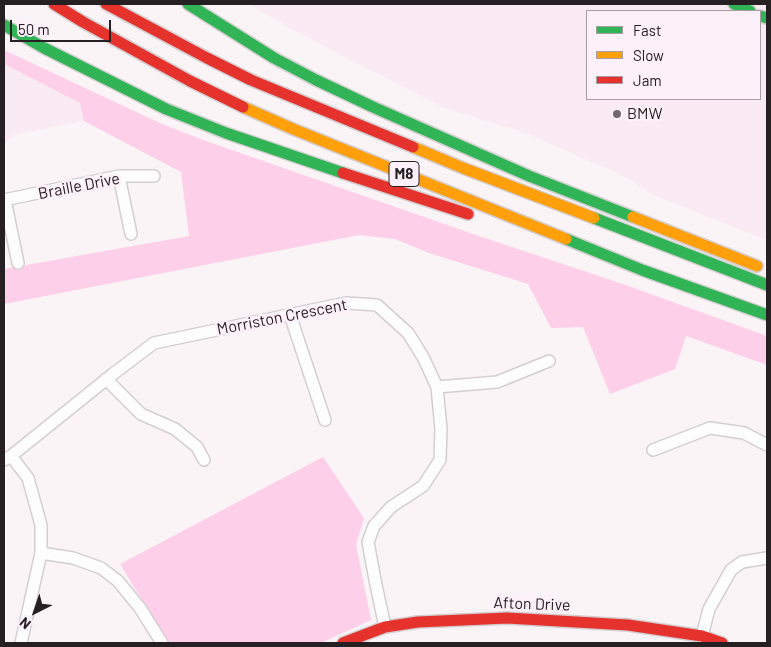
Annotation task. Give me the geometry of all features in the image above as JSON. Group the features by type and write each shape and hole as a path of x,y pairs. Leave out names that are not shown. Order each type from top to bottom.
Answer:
{"main road":[{"name":"M8","path":"54,4 133,50 245,108 642,270"},
{"name":"M8","path":"106,4 207,58 290,97 463,168 767,285"},
{"path":"188,4 274,58 373,107 529,176 767,270"},
{"path":"734,4 748,10"},
{"name":"M8","path":"4,25 44,48 166,109 292,156 476,216"},
{"name":"M8","path":"494,222 642,270 767,315"},
{"name":"Afton Drive","path":"343,643 385,628 418,622 507,618 628,625 702,636 722,643"}],"street":[{"name":"Braille Drive","path":"5,200 119,176 154,176"},
{"path":"119,176 131,234"},
{"path":"5,200 18,263"},
{"name":"Morriston Crescent","path":"8,458 154,342 346,303 377,305 408,332 423,357 436,387 441,429 440,460 423,486 391,507 374,526 368,542 385,628"},
{"path":"290,314 325,420"},
{"path":"436,387 496,382 548,361"},
{"path":"106,379 141,414 175,429 186,438 204,460"},
{"path":"653,450 710,428 744,433 767,445"},
{"path":"8,458 28,478 41,525 41,553 21,643"},
{"path":"41,553 73,558 101,568 118,581 140,608 162,643"},
{"path":"702,636 709,609 731,570 742,562 767,556"}],"shaded area":[{"path":"249,4 767,4 767,240 655,196 620,174 523,132 444,108 297,32"},
{"path":"4,50 162,124 203,140 620,283 767,336 767,365 686,336 675,369 610,394 583,327 551,328 528,284 429,253 395,239 359,235 4,304 4,269 189,236 181,172 84,121 80,103 4,64"},
{"path":"4,64 80,103 84,121 14,135 4,144"},
{"path":"323,457 364,518 356,545 371,620 321,643 168,643 120,564"}],"traffic: fast":[{"path":"188,4 274,58 316,80 529,176 633,217"},
{"path":"734,4 748,10"},
{"path":"761,16 767,18"},
{"path":"4,25 44,48 166,109 226,133 343,173"},
{"path":"594,218 767,285"},
{"path":"566,239 642,270 767,315"}],"traffic: slow":[{"path":"243,107 566,239"},
{"path":"413,147 594,218"},
{"path":"633,217 757,266"}],"traffic: jam":[{"path":"54,4 190,81 243,107"},
{"path":"106,4 251,80 413,147"},
{"path":"343,173 468,214"},
{"path":"343,643 385,627 418,622 507,618 628,625 702,636 722,643"}],"place":[{"name":"BMW","path":"617,114"}]}
